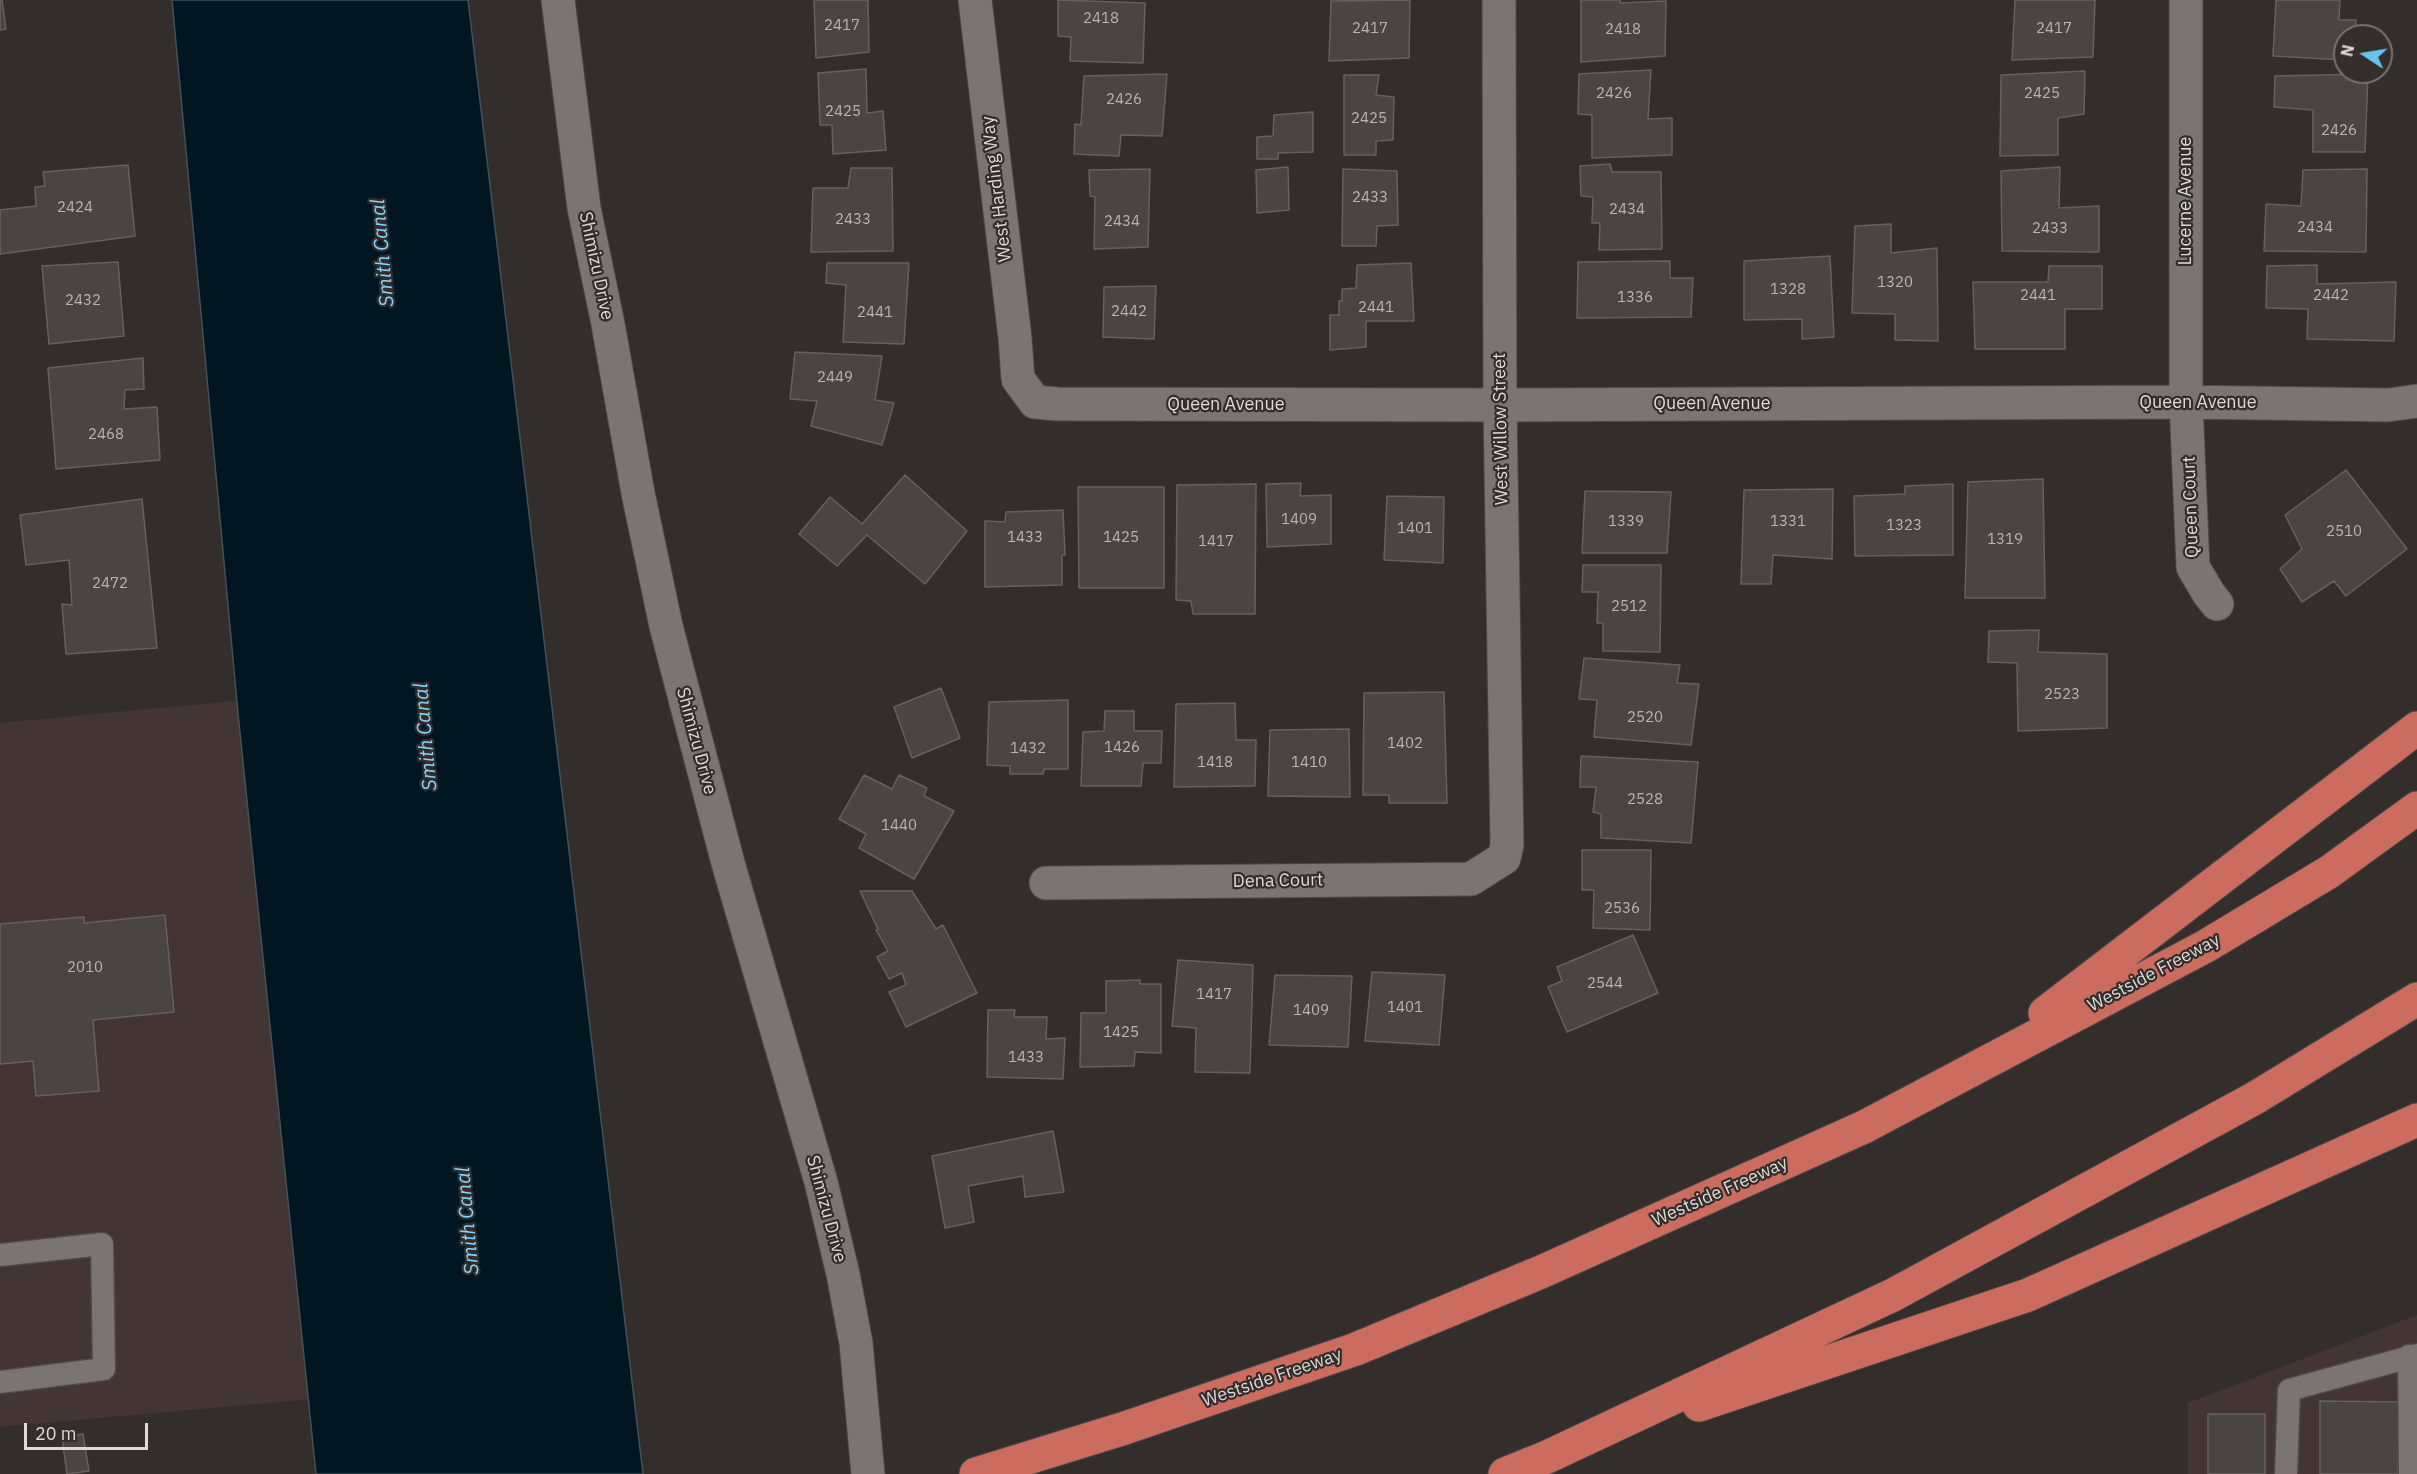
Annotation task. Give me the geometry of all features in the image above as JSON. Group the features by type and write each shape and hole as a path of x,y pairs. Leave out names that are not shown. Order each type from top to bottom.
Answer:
{"highway":[{"path":"1972,1068 2417,728"},
{"name":"Westside Freeway","path":"976,1474 1125,1428 1356,1349 1541,1272 1864,1127 2206,946 2329,872 2417,808"},
{"path":"1505,1474 1547,1457 1893,1294 2255,1098 2417,999"},
{"path":"1547,1457 2028,1295 2417,1120"}],"street":[{"name":"Shimizu Drive","path":"558,0 584,208 608,324 638,494 657,582 728,863 821,1182 843,1274 856,1343 868,1474"},
{"name":"West Harding Way","path":"975,0 1018,379"},
{"name":"West Willow Street","path":"1499,0 1500,405 1507,845 1504,858"},
{"name":"Lucerne Avenue","path":"2186,0 2186,402"},
{"name":"Queen Avenue","path":"1018,379 1035,402 1057,404 2186,402 2388,405 2417,401"},
{"name":"Queen Court","path":"2186,402 2193,567 2217,604"},
{"name":"Dena Court","path":"1046,883 1472,879 1504,858"}],"lane":[{"path":"0,1255 102,1244 104,1369 0,1382"},
{"path":"2286,1474 2289,1390 2413,1355 2410,1474"}],"shaded area":[{"path":"244,700 313,1399 0,1427 0,723"},
{"path":"2417,1315 2417,1474 2188,1474 2188,1403"}],"water":[{"name":"Smith Canal","path":"172,0 468,0 643,1474 316,1474 238,713"}],"building":[{"path":"0,0 2,0 6,29 0,30"},
{"path":"814,0 868,0 869,52 816,58"},
{"path":"1058,0 1145,3 1143,63 1070,61 1071,37 1058,36"},
{"path":"1410,0 1409,58 1329,61 1331,1"},
{"path":"1581,0 1620,0 1620,3 1666,1 1665,56 1581,62"},
{"path":"2015,0 2095,0 2093,57 2012,60"},
{"path":"2276,0 2340,0 2339,20 2356,20 2356,24 2333,24 2333,59 2273,56"},
{"path":"866,69 867,113 883,111 886,150 833,154 832,125 820,125 818,73"},
{"path":"1651,70 1648,119 1672,118 1672,155 1592,158 1592,115 1578,114 1579,74"},
{"path":"2085,71 2084,114 2058,118 2058,155 2000,156 2001,75"},
{"path":"1167,74 1162,136 1121,135 1119,156 1074,154 1075,124 1081,125 1084,76"},
{"path":"1344,75 1379,75 1376,95 1394,97 1393,140 1376,141 1376,155 1344,155"},
{"path":"2333,75 2333,84 2368,84 2365,152 2313,152 2313,110 2274,107 2275,76"},
{"path":"1313,112 1313,152 1278,153 1278,159 1257,159 1257,137 1273,136 1274,115"},
{"path":"1610,164 1612,172 1661,172 1662,249 1599,250 1600,223 1592,223 1593,197 1581,196 1580,166"},
{"path":"128,165 135,236 0,254 0,210 36,206 35,187 45,186 43,172"},
{"path":"1288,167 1289,210 1257,213 1256,170"},
{"path":"2060,167 2059,208 2099,206 2099,252 2002,251 2001,171"},
{"path":"851,168 892,168 893,251 811,252 813,188 848,188"},
{"path":"1150,169 1148,247 1094,249 1095,197 1090,196 1089,170"},
{"path":"1343,169 1397,171 1398,225 1377,226 1376,246 1342,246"},
{"path":"2367,169 2366,252 2264,251 2266,204 2301,206 2303,170"},
{"path":"1891,224 1891,253 1937,248 1938,341 1895,340 1895,314 1852,313 1855,226"},
{"path":"1830,256 1834,337 1802,339 1802,319 1744,320 1744,261"},
{"path":"1670,261 1670,278 1693,278 1691,317 1577,318 1578,262"},
{"path":"118,262 124,336 49,344 42,266"},
{"path":"827,263 909,263 904,344 843,342 846,285 826,283"},
{"path":"1411,263 1414,321 1366,321 1366,347 1330,350 1330,315 1339,315 1342,289 1356,288 1357,265"},
{"path":"2317,265 2317,284 2396,282 2394,341 2307,339 2308,309 2266,308 2267,266"},
{"path":"2049,266 2102,266 2102,309 2065,309 2065,349 1975,349 1973,282 2048,282"},
{"path":"1156,286 1154,339 1103,337 1104,287"},
{"path":"795,352 882,356 875,400 894,403 882,445 811,426 817,401 790,399"},
{"path":"143,358 144,389 125,390 124,409 157,407 160,460 56,469 48,368"},
{"path":"2346,470 2407,549 2346,596 2334,581 2302,602 2280,569 2302,549 2285,515"},
{"path":"905,475 967,531 925,584 867,535 837,566 799,534 830,497 862,524"},
{"path":"2043,479 2045,598 1965,598 1968,482"},
{"path":"1301,483 1300,496 1331,495 1331,544 1267,547 1266,484"},
{"path":"1256,484 1255,614 1193,614 1191,601 1176,600 1177,485"},
{"path":"1953,484 1953,555 1855,556 1854,496 1905,494 1905,486"},
{"path":"1078,487 1164,487 1164,588 1079,588"},
{"path":"1833,489 1832,559 1773,555 1771,584 1741,584 1744,490"},
{"path":"1585,491 1671,492 1667,553 1582,553"},
{"path":"1387,496 1444,497 1443,563 1384,560"},
{"path":"142,499 157,648 66,654 62,604 72,605 69,560 26,565 20,515"},
{"path":"1063,510 1065,555 1062,555 1062,585 985,587 985,521 1005,522 1006,512"},
{"path":"1583,565 1661,565 1660,652 1603,651 1603,623 1597,623 1598,592 1582,592"},
{"path":"2039,630 2038,652 2107,654 2107,728 2018,731 2017,663 1988,662 1989,631"},
{"path":"1584,658 1680,665 1677,683 1699,684 1691,745 1594,737 1597,700 1579,699"},
{"path":"941,688 960,738 912,758 894,707"},
{"path":"1444,692 1447,803 1389,803 1389,795 1363,795 1364,693"},
{"path":"1068,700 1068,769 1044,769 1043,774 1010,774 1010,766 987,765 989,702"},
{"path":"1235,703 1236,740 1256,740 1255,786 1174,787 1176,704"},
{"path":"1105,711 1134,711 1134,731 1162,731 1161,763 1143,763 1141,786 1081,786 1083,732 1104,731"},
{"path":"1349,729 1350,797 1268,796 1270,730"},
{"path":"1581,756 1698,762 1691,843 1601,838 1601,814 1593,812 1596,787 1580,787"},
{"path":"864,775 892,789 899,775 927,788 924,796 954,811 914,879 859,848 866,834 839,819"},
{"path":"1582,850 1651,850 1650,930 1593,928 1594,890 1582,890"},
{"path":"860,891 912,891 936,929 943,925 977,993 906,1027 889,992 906,985 902,973 889,979 877,957 888,951 876,930 878,929"},
{"path":"165,915 174,1012 93,1020 99,1091 36,1096 33,1061 0,1064 0,924 84,917 84,923"},
{"path":"1633,935 1658,993 1567,1032 1548,987 1562,981 1557,967"},
{"path":"1178,960 1253,965 1250,1073 1195,1072 1196,1028 1172,1026"},
{"path":"1372,972 1445,975 1439,1045 1365,1041"},
{"path":"1275,975 1352,976 1348,1047 1269,1045"},
{"path":"1140,980 1140,984 1161,984 1161,1053 1135,1052 1134,1066 1080,1067 1081,1013 1106,1013 1106,981"},
{"path":"988,1010 1015,1010 1014,1017 1047,1017 1046,1039 1065,1038 1063,1079 987,1077"},
{"path":"1053,1131 1064,1192 1025,1197 1023,1176 968,1186 974,1222 945,1228 932,1156"},
{"path":"2320,1401 2398,1402 2398,1474 2320,1474"},
{"path":"2208,1414 2265,1414 2265,1474 2208,1474"},
{"path":"83,1434 89,1471 67,1474 62,1437"}]}
